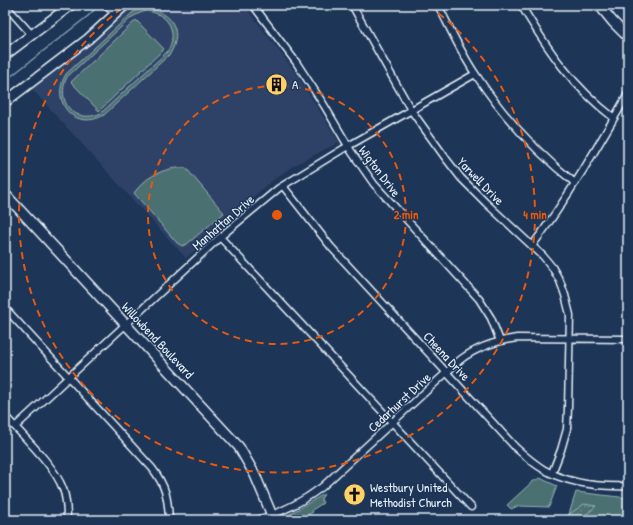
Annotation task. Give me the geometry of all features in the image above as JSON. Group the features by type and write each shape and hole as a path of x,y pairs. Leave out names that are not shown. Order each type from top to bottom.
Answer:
{"main road":[{"path":"5,55 71,5"},
{"path":"5,102 88,39 110,9 125,5"},
{"path":"599,5 628,38"},
{"name":"Willowbend Boulevard","path":"5,194 239,447 247,458 262,488 272,519"}],"street":[{"path":"5,5 32,35"},
{"name":"Wigton Drive","path":"254,5 296,62 370,180 482,303 491,318 500,341"},
{"name":"Yarwell Drive","path":"352,5 411,110 427,134 461,178 532,246 552,268 560,281 570,315 567,429 552,473"},
{"path":"438,5 475,74 504,114 526,139 556,168 575,183"},
{"path":"521,5 543,42 559,63 585,93 614,118"},
{"name":"Manhattan Drive","path":"15,427 127,325 220,237 283,186 475,74"},
{"path":"532,246 575,183 628,94"},
{"name":"Cheena Drive","path":"283,186 330,247 516,448 532,462 544,470 567,480 599,485 628,486"},
{"path":"220,237 471,507"},
{"path":"5,308 160,478 167,495 169,520"},
{"name":"Cedarhurst Drive","path":"257,520 272,519 322,487 469,353 500,341 533,337 570,338"},
{"path":"570,338 628,339"},
{"path":"5,416 54,471 66,500 67,520"}],"shaded area":[{"path":"134,5 244,5 295,72 339,142 291,167 264,187 186,258 31,88 85,49"}],"green space":[{"path":"141,8 151,9 166,16 172,22 175,28 176,36 170,54 104,115 93,119 83,120 75,117 63,104 61,95 62,84 66,74 132,13","holes":["146,11 161,16 170,25 172,38 167,52 101,113 92,116 83,116 70,109 66,103 64,95 64,86 67,77 132,17"]},
{"path":"136,20 164,49 99,111 71,82"},
{"path":"175,168 186,168 224,213 187,244 182,246 177,243 134,193 147,179 163,171"},
{"path":"540,478 557,486 549,507 518,506 511,509 507,505 532,482"},
{"path":"576,492 628,498 628,520 580,520 596,506 569,514"},
{"path":"324,494 321,499 323,503 312,510 313,512 298,520 284,520 283,518"},
{"path":"584,504 596,506 580,520 566,520 564,518"}],"waterway":[{"path":"5,81 88,16 99,5"}],"place":[{"name":"A","path":"276,84"},
{"name":"Westbury United Methodist Church","path":"355,494"}]}
